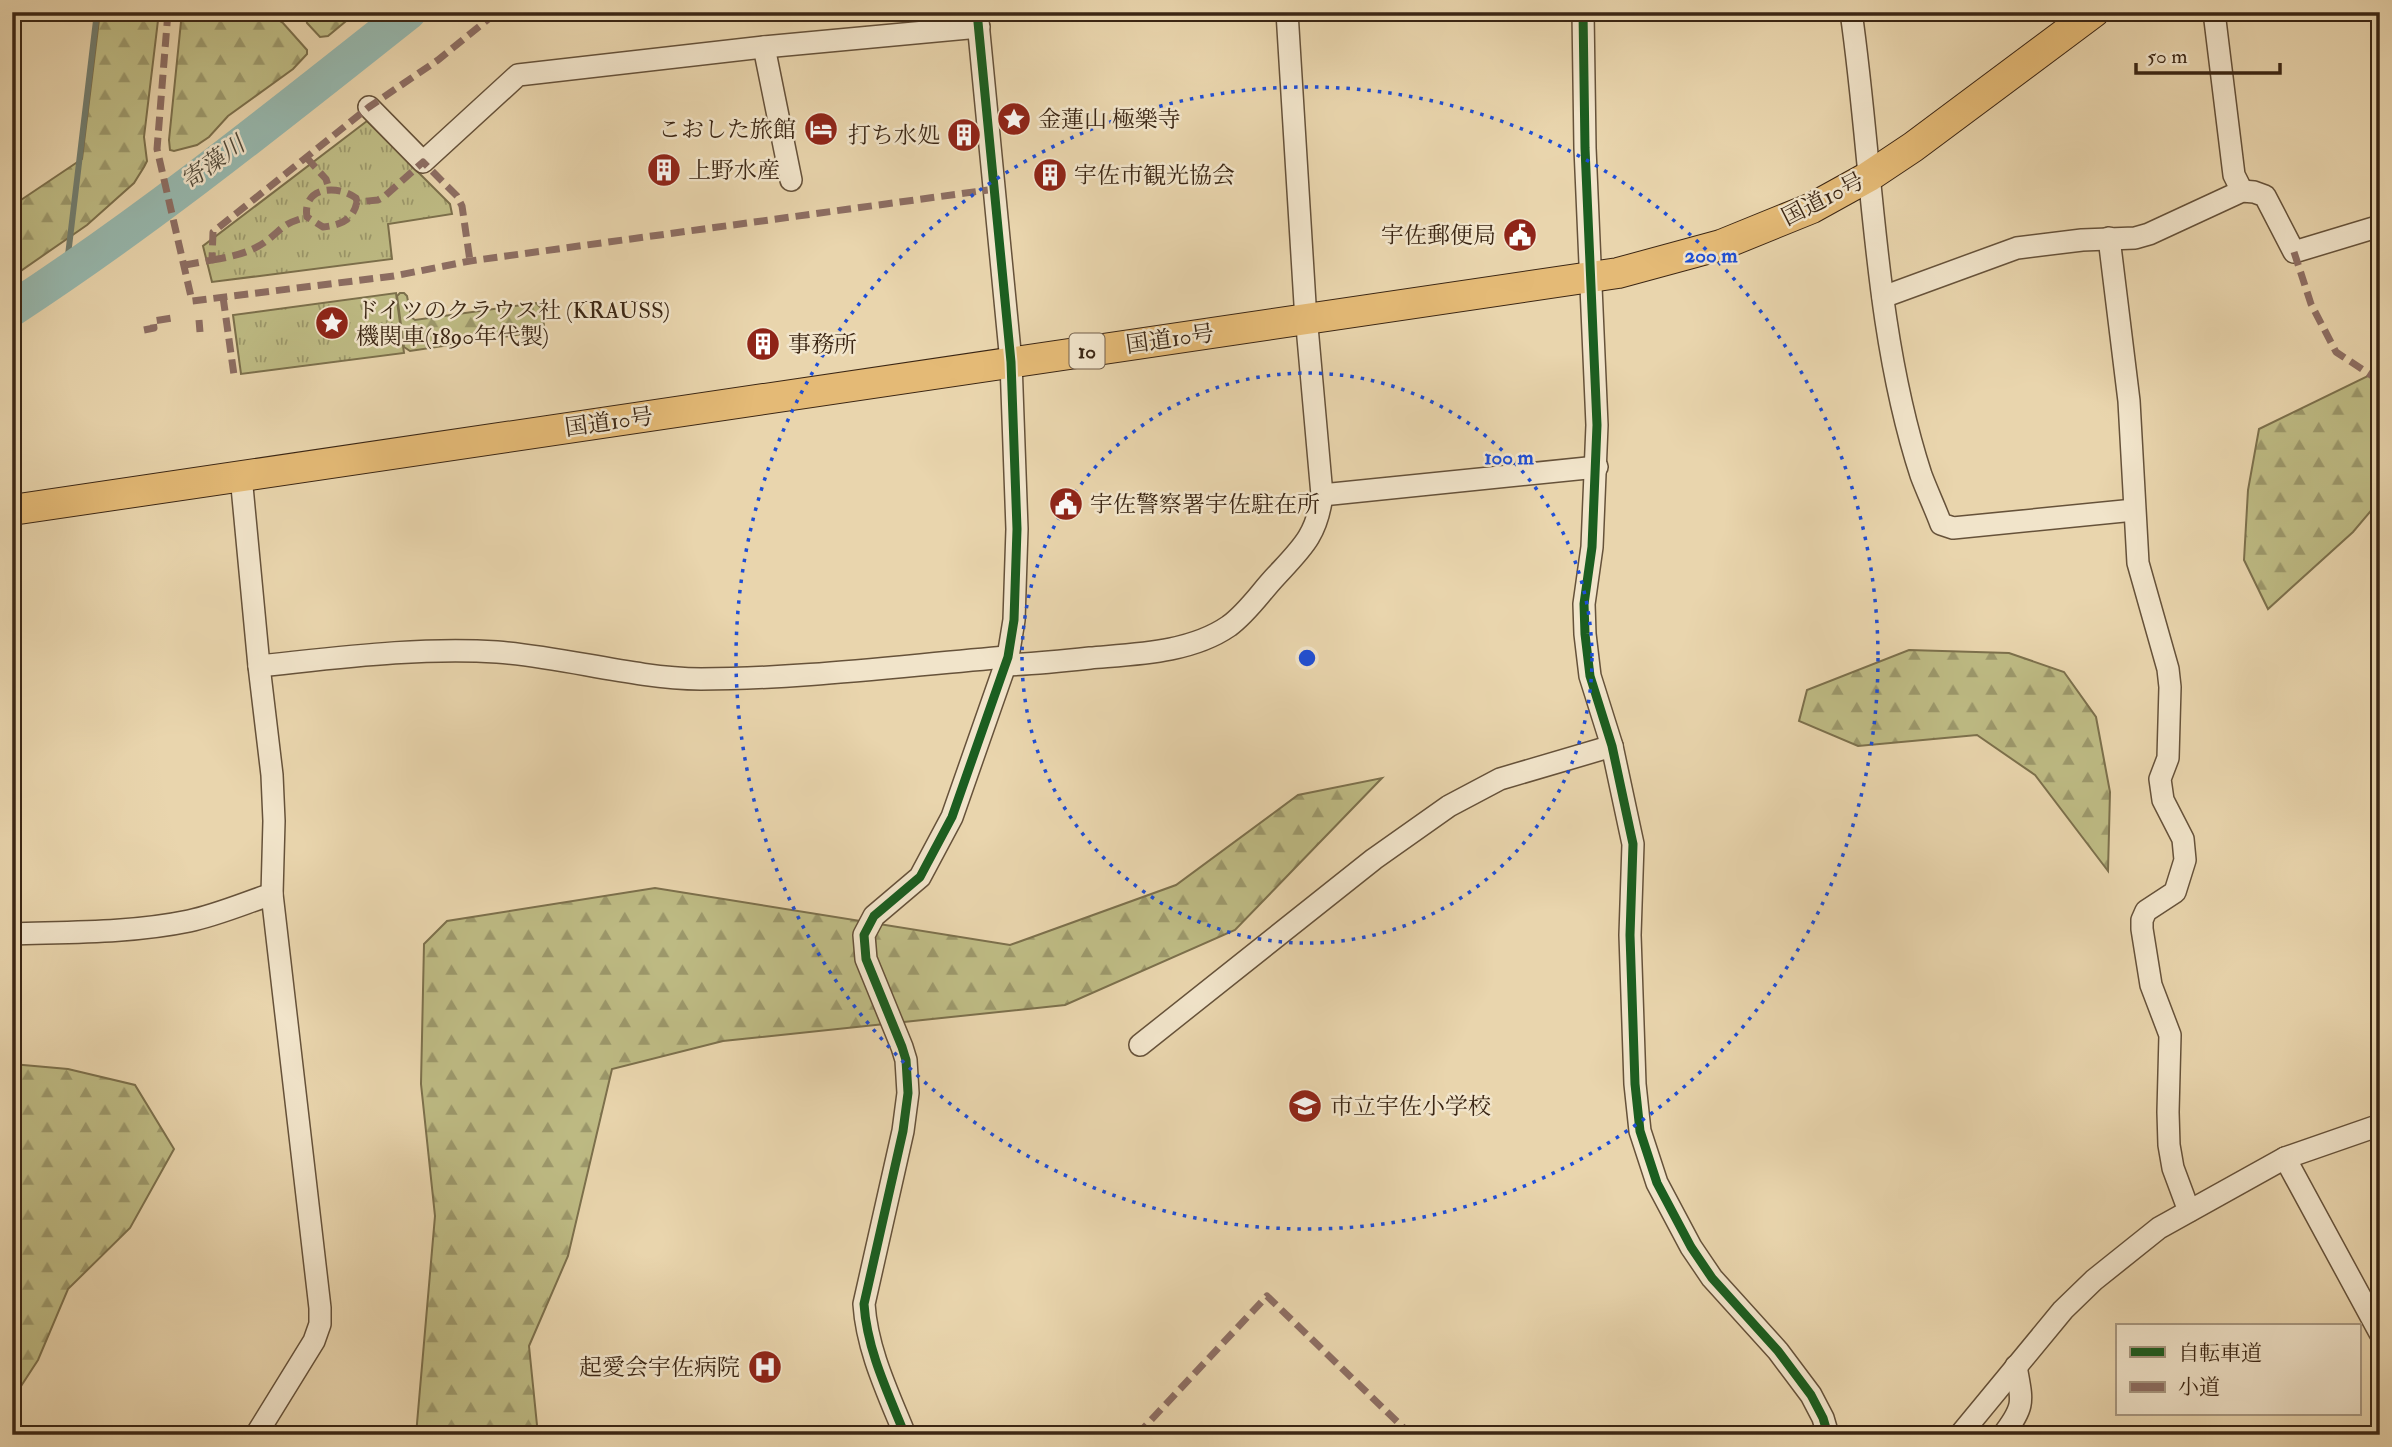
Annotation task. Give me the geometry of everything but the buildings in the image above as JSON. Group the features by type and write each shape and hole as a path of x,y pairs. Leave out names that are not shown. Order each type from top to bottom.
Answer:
{"highway":[{"name":"国道10号","path":"12,510 1618,273 1721,245 1812,208 1868,177 1929,135 2094,12"}],"street":[{"path":"259,666 392,653 497,652 642,675 700,679 766,677 1152,652 1202,640 1227,627 1244,613 1303,548 1320,515 1322,495 1306,319 1287,12"},
{"path":"1583,12 1585,148 1596,359 1597,467 1592,547 1584,604 1585,634 1590,676 1612,746 1633,844 1630,935 1635,1084 1640,1131 1657,1183 1691,1247 1712,1278 1778,1351 1811,1395 1828,1435"},
{"path":"1851,12 1883,297 1910,434 1922,476 1941,524 1954,527 2134,510"},
{"path":"2214,12 2234,175 2242,191"},
{"path":"369,107 423,162 518,75 978,20 1012,362 1017,529 1014,620 1006,661 952,817 925,870 912,885 874,916 864,936 866,958 902,1047 908,1076 903,1131 864,1304 874,1357 905,1435"},
{"path":"764,47 791,180"},
{"path":"1883,297 2017,248 2039,243 2150,234 2242,191 2265,196 2294,252 2380,226"},
{"path":"2109,238 2129,401 2138,563 2168,669 2170,687 2168,758 2160,779 2163,800 2183,839 2185,860 2175,892 2146,911 2142,929 2151,985 2170,1035 2169,1145 2173,1168 2189,1211"},
{"path":"1322,495 1597,467"},
{"path":"241,476 272,775 272,894 320,1316 314,1341 306,1357 257,1435"},
{"path":"1140,1045 1374,859 1450,806 1500,779 1612,746"},
{"path":"12,934 117,931 159,926 192,920 272,894"},
{"path":"1960,1435 2063,1310 2094,1280 2159,1228 2285,1158 2380,1125"},
{"path":"2285,1158 2380,1333"},
{"path":"2003,1435 2020,1410 2022,1399 2016,1366"}],"green space":[{"path":"100,12 159,12 144,137 147,161 134,183 87,225 12,277 12,206 82,159"},
{"path":"182,12 265,12 283,23 307,50 307,54 293,69 228,116 209,137 197,145 174,151 170,150 169,140"},
{"path":"305,12 357,12 328,36 320,37 307,23"},
{"path":"367,121 450,204 452,214 388,224 392,259 212,282 203,246"},
{"path":"396,293 404,353 241,374 233,315"},
{"path":"400,293 407,296 411,317 415,320 536,303 541,308 544,325 536,332 410,351 404,347 397,296"},
{"path":"2380,370 2380,500 2353,532 2268,609 2244,560 2248,490 2259,429"},
{"path":"1909,650 2009,653 2064,672 2096,717 2110,792 2108,871 2035,775 1977,735 1858,746 1799,721 1807,690"},
{"path":"1382,778 1235,930 1065,1005 723,1041 612,1069 568,1256 529,1346 538,1435 416,1435 435,1216 421,1084 424,944 447,921 655,888 1010,945 1176,885 1298,795"},
{"path":"12,1064 68,1069 135,1085 174,1149 130,1228 68,1289 38,1360 12,1400"}],"waterway":[{"path":"66,272 97,12"},
{"name":"寄藻川","path":"12,309 164,202 409,12"}],"marked path":[{"path":"168,12 157,149 192,301 394,276 470,261 995,189"},
{"path":"185,265 212,260 213,232 369,107 438,60 497,12"},
{"path":"306,157 326,179 329,189"},
{"path":"357,202 356,198 340,191 323,191 310,199 307,217 323,227 341,223 353,213 357,202 378,200 385,196 423,162 457,196 462,206 470,261"},
{"path":"212,260 253,249 287,224 307,217"},
{"path":"2294,252 2311,304 2336,352 2380,381"},
{"path":"223,297 234,375"},
{"path":"144,330 154,328 153,321 172,318"},
{"path":"199,320 200,332"},
{"path":"1137,1435 1267,1296 1411,1435"}],"cycle path":[{"path":"905,1435 874,1355 864,1304 903,1131 908,1093 906,1060 866,959 864,935 874,916 920,877 952,817 1008,657 1014,620 1017,529 1011,362 977,12"},
{"path":"1583,12 1585,148 1597,425 1592,547 1584,604 1585,634 1590,676 1612,746 1633,844 1630,935 1635,1084 1640,1131 1657,1183 1691,1247 1712,1278 1778,1351 1811,1395 1828,1435"}],"place":[{"name":"金蓮山 極樂寺","path":"1014,119"},
{"name":"こおした旅館","path":"821,129"},
{"name":"打ち水処","path":"964,135"},
{"name":"上野水産","path":"664,170"},
{"name":"宇佐市観光協会","path":"1050,175"},
{"name":"宇佐郵便局","path":"1520,235"},
{"name":"ドイツのクラウス社 (KRAUSS) 機関車(1890年代製)","path":"332,323"},
{"name":"事務所","path":"763,344"},
{"name":"宇佐警察署宇佐駐在所","path":"1066,504"},
{"name":"市立宇佐小学校","path":"1305,1106"},
{"name":"起愛会宇佐病院","path":"765,1367"}]}
